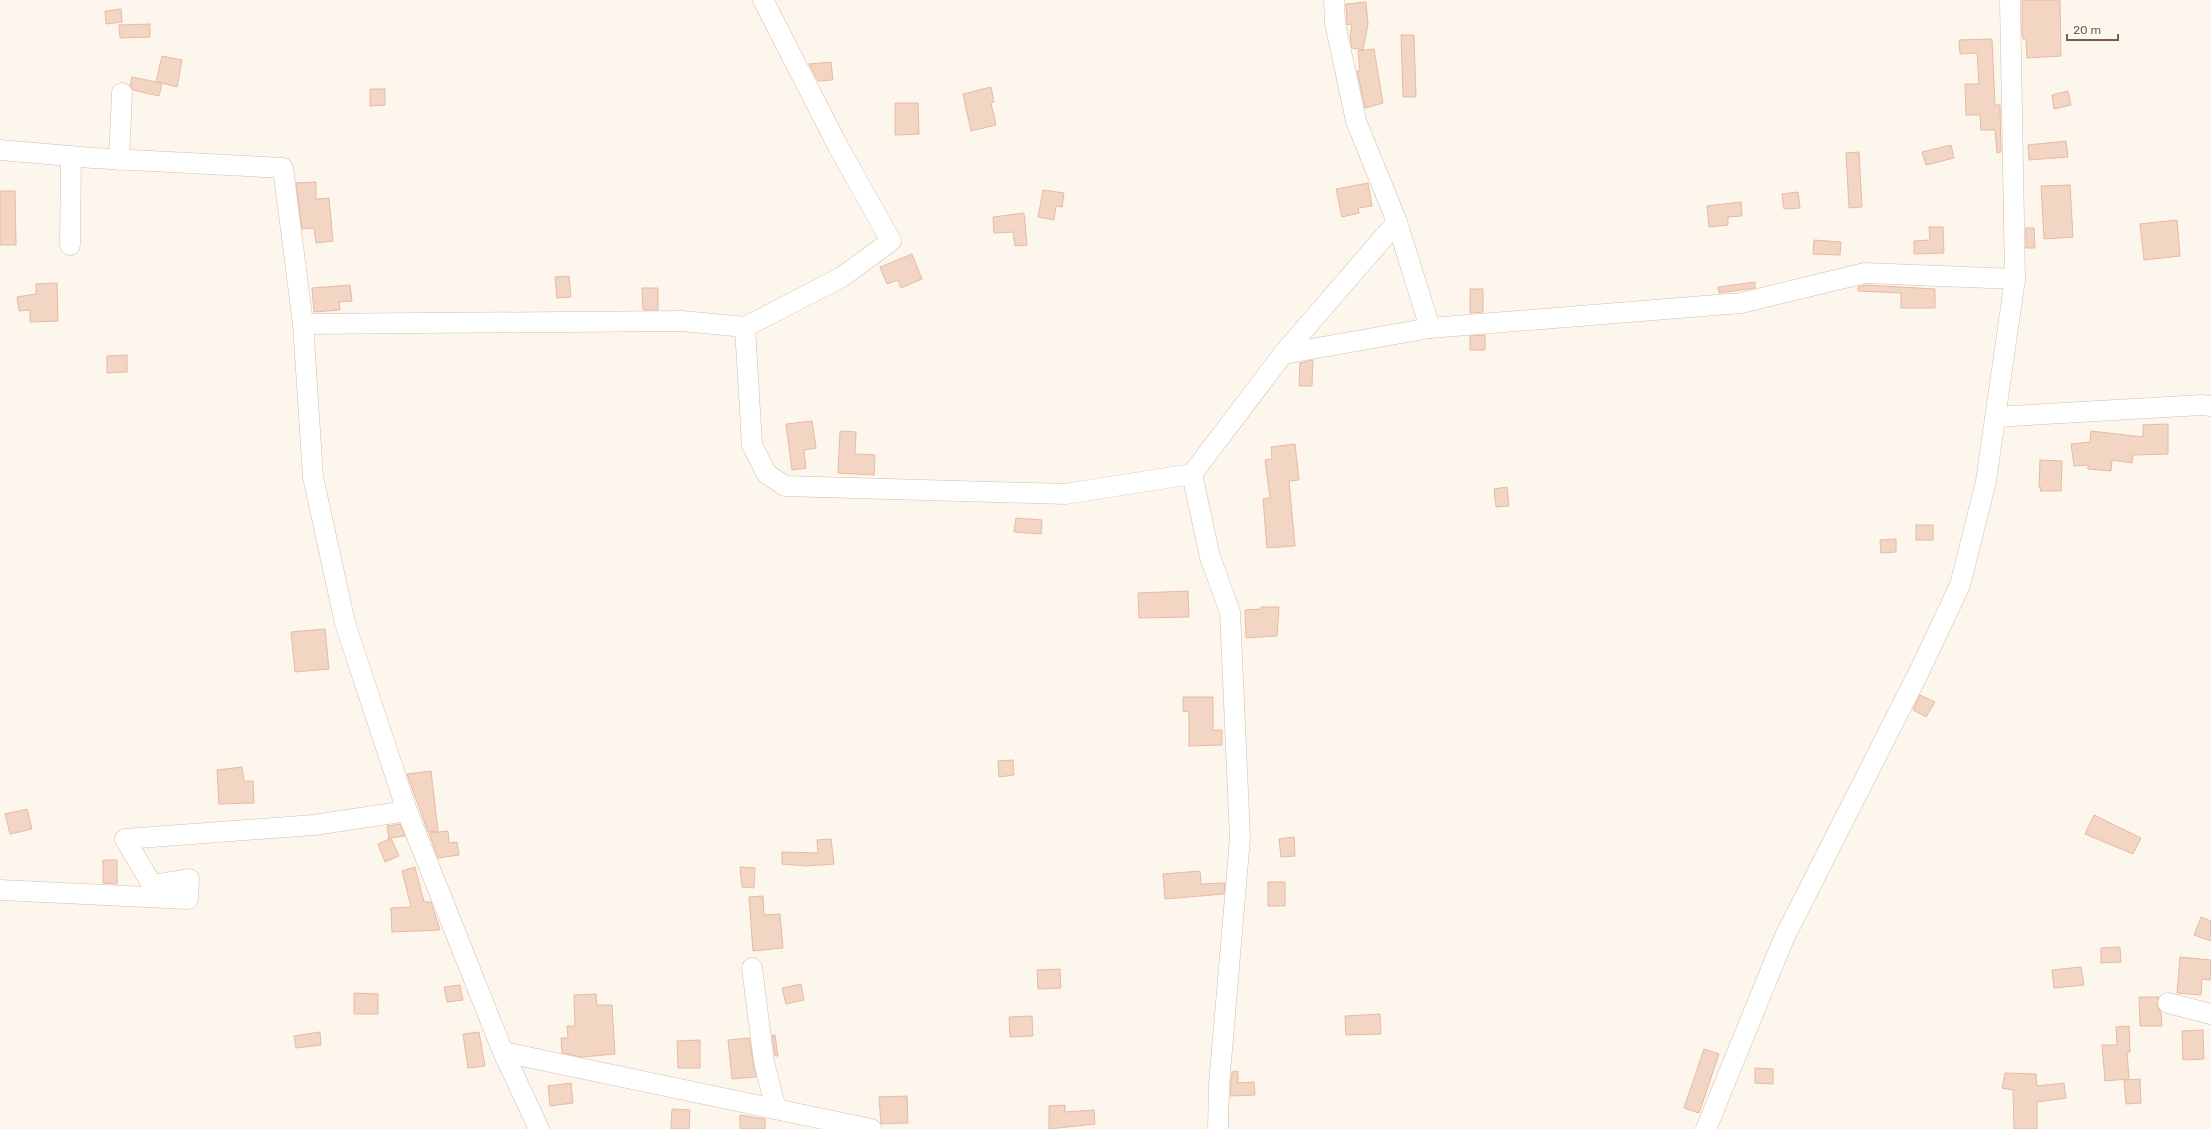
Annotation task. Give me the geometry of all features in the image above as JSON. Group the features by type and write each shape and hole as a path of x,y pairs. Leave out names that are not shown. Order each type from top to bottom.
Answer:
{"street":[{"path":"303,324 682,321 745,327 842,277 891,241 839,148 763,0"},
{"path":"1334,0 1335,23 1356,121 1396,222 1430,328"},
{"path":"1706,1129 1784,938 1913,684 1960,585 1986,481 2015,280 2010,0"},
{"path":"119,160 122,93"},
{"path":"0,150 119,160 283,168 303,324 313,477 345,623 407,811 503,1052 539,1129"},
{"path":"70,245 71,156"},
{"path":"745,327 752,445 767,474 785,486 1064,494 1192,474 1284,354 1396,222"},
{"path":"1284,354 1430,328 1741,302 1865,272 2015,280"},
{"path":"1995,417 2202,405 2211,406"},
{"path":"1192,474 1210,558 1230,612 1240,838 1219,1085 1218,1129"},
{"path":"0,890 188,899 189,879 152,886 125,840 314,825 407,811"},
{"path":"752,968 764,1062 776,1109"},
{"path":"2168,1003 2211,1014"},
{"path":"503,1052 871,1129"}],"building":[{"path":"2022,0 2060,0 2061,56 2027,58 2026,39 2023,39 2022,33"},
{"path":"1366,2 1368,24 1363,50 1352,48 1350,36 1352,24 1347,25 1346,4"},
{"path":"121,9 122,22 106,24 105,11"},
{"path":"150,24 150,37 120,38 119,25"},
{"path":"1401,35 1414,35 1416,97 1403,97"},
{"path":"1992,39 1995,105 2000,105 2001,152 1997,153 1995,130 1981,130 1980,115 1966,115 1965,84 1979,84 1977,53 1960,54 1959,40"},
{"path":"1374,49 1383,103 1365,108 1357,71 1360,71 1358,51"},
{"path":"162,56 182,60 177,87 158,82 162,84 159,96 133,90 130,86 132,77 156,82"},
{"path":"831,62 833,80 818,81 809,64"},
{"path":"991,87 994,102 991,103 996,125 971,131 963,94"},
{"path":"370,89 385,89 385,105 370,106"},
{"path":"2068,91 2071,105 2054,109 2052,95"},
{"path":"895,103 918,103 919,134 895,135"},
{"path":"2066,141 2068,157 2029,160 2028,145"},
{"path":"1951,145 1954,158 1926,165 1922,152"},
{"path":"1859,152 1862,207 1849,208 1846,153"},
{"path":"316,182 316,199 329,198 333,241 316,243 314,228 302,229 296,183"},
{"path":"1368,183 1372,206 1358,208 1359,213 1342,217 1336,189"},
{"path":"2070,185 2073,237 2044,239 2041,186"},
{"path":"1043,190 1064,193 1062,207 1056,206 1054,220 1038,217"},
{"path":"0,191 15,191 16,245 0,245"},
{"path":"1798,192 1800,208 1784,209 1782,194"},
{"path":"1741,202 1742,216 1728,217 1728,225 1709,227 1707,206"},
{"path":"1024,213 1027,245 1015,246 1013,232 994,233 993,217"},
{"path":"2177,220 2180,256 2144,260 2140,224"},
{"path":"1929,227 1943,227 1944,253 1914,254 1914,241 1930,240"},
{"path":"2026,228 2034,228 2035,248 2026,248"},
{"path":"1814,240 1841,242 1840,255 1813,254"},
{"path":"912,254 922,279 901,288 898,280 887,284 880,267"},
{"path":"569,276 571,297 557,298 555,277"},
{"path":"1755,282 1755,288 1719,293 1718,287"},
{"path":"57,283 58,321 30,322 30,310 19,311 17,297 36,294 36,284"},
{"path":"350,285 352,301 339,302 340,310 314,312 312,288"},
{"path":"1866,285 1935,289 1935,308 1901,308 1901,293 1858,291 1858,287"},
{"path":"642,288 658,288 658,310 643,310"},
{"path":"1470,289 1483,289 1483,312 1470,313"},
{"path":"1485,335 1485,350 1470,350 1470,336"},
{"path":"127,355 127,372 107,373 107,356"},
{"path":"1313,360 1312,386 1299,386 1300,363"},
{"path":"812,421 816,448 804,450 806,468 792,470 786,424"},
{"path":"2168,424 2168,454 2133,455 2132,463 2112,460 2111,471 2088,469 2088,465 2074,466 2071,444 2090,442 2091,431 2143,437 2143,425"},
{"path":"840,431 856,432 855,454 875,455 874,475 838,473"},
{"path":"1295,444 1299,480 1289,481 1295,546 1267,548 1263,499 1270,498 1265,460 1272,459 1271,447"},
{"path":"2040,460 2062,461 2061,491 2040,491"},
{"path":"1507,487 1509,506 1496,507 1494,489"},
{"path":"1016,518 1042,520 1041,534 1014,532"},
{"path":"1916,525 1933,525 1933,540 1916,540"},
{"path":"1896,539 1896,552 1881,553 1880,540"},
{"path":"1188,591 1189,617 1139,618 1138,593"},
{"path":"1261,607 1279,607 1277,636 1246,638 1245,610 1261,609"},
{"path":"325,629 329,669 295,672 291,632"},
{"path":"1920,695 1935,702 1926,717 1913,710"},
{"path":"1183,697 1213,697 1213,730 1222,730 1222,745 1189,746 1189,712 1183,711"},
{"path":"1013,760 1014,775 999,777 998,761"},
{"path":"242,767 244,781 253,781 254,803 219,804 217,770"},
{"path":"431,771 438,831 428,832 407,774"},
{"path":"27,809 32,829 10,834 5,814"},
{"path":"2094,815 2141,838 2133,854 2085,834"},
{"path":"400,824 405,836 391,838 399,856 385,862 378,844 389,839 387,826"},
{"path":"448,831 449,843 457,842 459,855 438,858 429,833"},
{"path":"1294,837 1295,856 1281,857 1279,839"},
{"path":"831,839 834,864 807,866 782,864 782,852 818,853 817,840"},
{"path":"103,860 117,860 117,884 103,883"},
{"path":"415,867 424,902 431,902 440,930 392,932 391,908 411,907 402,871"},
{"path":"740,867 755,868 754,888 742,887"},
{"path":"1200,871 1201,884 1225,883 1224,894 1165,899 1163,874"},
{"path":"1268,882 1285,882 1285,906 1268,906"},
{"path":"763,896 764,915 780,914 783,948 753,951 749,897"},
{"path":"2201,917 2211,921 2211,941 2194,935"},
{"path":"2120,947 2121,962 2101,963 2101,948"},
{"path":"2180,957 2211,960 2210,980 2202,979 2201,995 2177,993"},
{"path":"2081,967 2084,985 2054,988 2052,970"},
{"path":"1060,969 1061,988 1038,989 1037,970"},
{"path":"801,984 804,1000 786,1004 782,988"},
{"path":"460,985 463,1000 447,1002 444,987"},
{"path":"354,993 378,994 378,1014 354,1014"},
{"path":"596,994 597,1005 612,1005 615,1054 582,1057 562,1053 561,1038 568,1038 567,1026 575,1026 574,995"},
{"path":"2139,997 2159,997 2157,1006 2161,1012 2162,1026 2140,1026"},
{"path":"1380,1014 1381,1034 1346,1035 1345,1016"},
{"path":"1032,1016 1033,1036 1010,1037 1009,1017"},
{"path":"2129,1026 2130,1052 2127,1052 2129,1079 2105,1081 2102,1045 2117,1045 2116,1027"},
{"path":"2203,1030 2204,1059 2183,1060 2182,1031"},
{"path":"320,1032 321,1045 296,1048 294,1036"},
{"path":"479,1032 485,1066 468,1068 463,1034"},
{"path":"772,1035 775,1035 778,1056 775,1056"},
{"path":"749,1038 756,1077 732,1079 728,1040"},
{"path":"700,1040 700,1068 678,1068 677,1041"},
{"path":"1704,1049 1719,1054 1699,1113 1684,1108"},
{"path":"1755,1068 1773,1069 1773,1084 1755,1083"},
{"path":"1238,1071 1238,1083 1254,1082 1255,1095 1230,1096 1232,1072"},
{"path":"2005,1073 2036,1074 2037,1086 2064,1083 2066,1098 2037,1102 2037,1129 2014,1129 2013,1090 2002,1088"},
{"path":"2140,1079 2141,1103 2126,1104 2124,1080"},
{"path":"571,1083 573,1103 550,1106 548,1086"},
{"path":"907,1096 908,1123 881,1124 879,1097"},
{"path":"1065,1105 1065,1112 1094,1110 1095,1124 1049,1129 1049,1106"},
{"path":"672,1109 690,1110 689,1129 671,1129"},
{"path":"740,1115 765,1119 765,1129 740,1129"}]}
